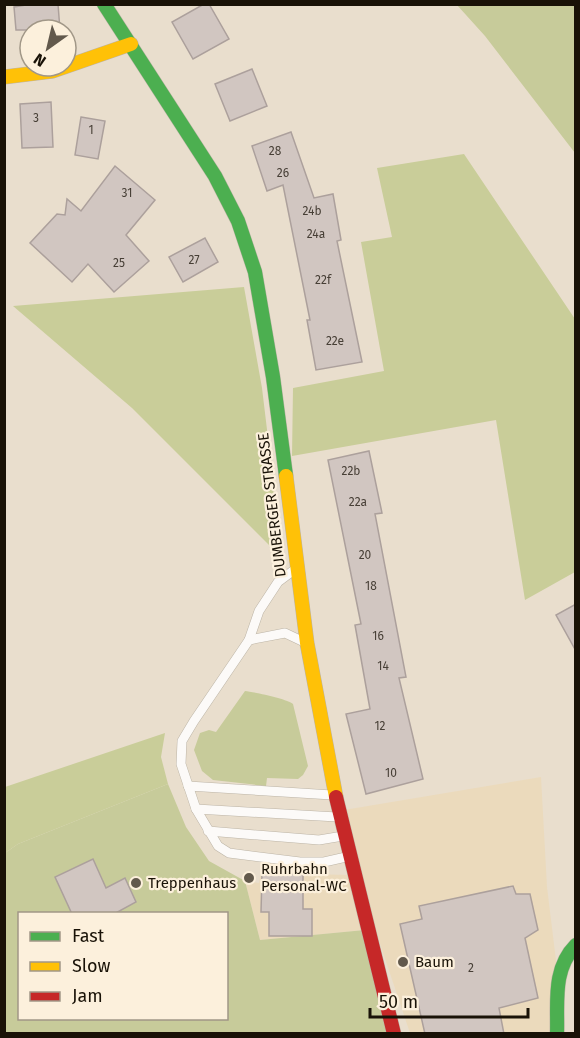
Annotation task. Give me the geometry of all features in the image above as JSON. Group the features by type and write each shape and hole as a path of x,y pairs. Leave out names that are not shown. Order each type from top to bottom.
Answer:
{"main road":[{"name":"DUMBERGER STRASSE","path":"104,4 215,176 238,221 255,272 273,377 307,643 344,836 394,1034"},
{"path":"4,77 26,77 65,69 131,44"},
{"path":"557,1034 561,964 565,953 576,945"}],"lane":[{"path":"296,569 278,582 259,611 249,640 182,741 181,764 196,809 218,846 229,853 300,862 324,862 349,856"},
{"path":"249,640 285,633 307,643"},
{"path":"188,786 305,795 336,795"},
{"path":"196,809 315,818 340,817"},
{"path":"208,831 320,840 344,836"}],"shaded area":[{"path":"541,777 547,887 558,977 556,1033 410,1033 360,884 344,810"},
{"path":"261,873 350,875 365,930 260,940 245,881 259,883"}],"green space":[{"path":"457,5 575,5 575,153 485,36"},
{"path":"464,154 575,319 575,572 525,600 496,420 292,456 293,388 384,371 361,242 392,237 377,168"},
{"path":"244,287 262,388 281,546 277,553 132,408 13,306"},
{"path":"245,691 278,698 293,704 308,766 298,779 267,778 266,786 213,780 202,771 194,750 200,733 209,730 216,732"},
{"path":"165,733 161,757 168,784 18,844 5,853 5,787"},
{"path":"168,784 186,827 209,861 245,881 260,940 365,930 391,1034 5,1034 5,853 18,844"}],"building":[{"path":"58,4 59,18 18,18 18,30 16,30 14,7"},
{"path":"204,4 209,4 229,39 193,59 172,22"},
{"path":"252,69 267,106 230,121 215,84"},
{"path":"51,102 53,147 22,148 20,104"},
{"path":"81,117 105,121 98,159 75,155"},
{"path":"291,132 314,198 333,194 341,240 337,241 362,362 316,370 307,320 310,320 283,185 267,191 252,146"},
{"path":"115,166 155,200 126,235 149,261 114,292 88,264 72,282 30,243 57,214 65,215 67,199 81,211"},
{"path":"205,238 218,262 183,282 169,257"},
{"path":"369,451 382,513 375,514 406,677 399,678 423,779 366,794 346,714 370,709 355,625 361,624 328,460"},
{"path":"576,604 576,651 556,615"},
{"path":"93,859 106,888 125,878 136,902 118,912 71,912 55,877"},
{"path":"262,874 303,874 303,909 312,909 312,936 269,936 269,912 261,912"},
{"path":"513,886 516,894 530,894 538,930 525,938 538,998 499,1008 504,1034 425,1034 400,924 422,919 419,906"}],"traffic: fast":[{"path":"104,4 215,176 238,221 255,272 273,377 286,476"},
{"path":"557,1034 557,999 560,976 568,954 576,945"}],"traffic: slow":[{"path":"4,77 53,71 131,44"},
{"path":"286,476 307,643 336,797"}],"traffic: jam":[{"path":"336,797 394,1034"}],"place":[{"name":"Ruhrbahn Personal-WC","path":"249,878"},
{"name":"Treppenhaus","path":"136,883"},
{"name":"Baum","path":"403,962"}]}
